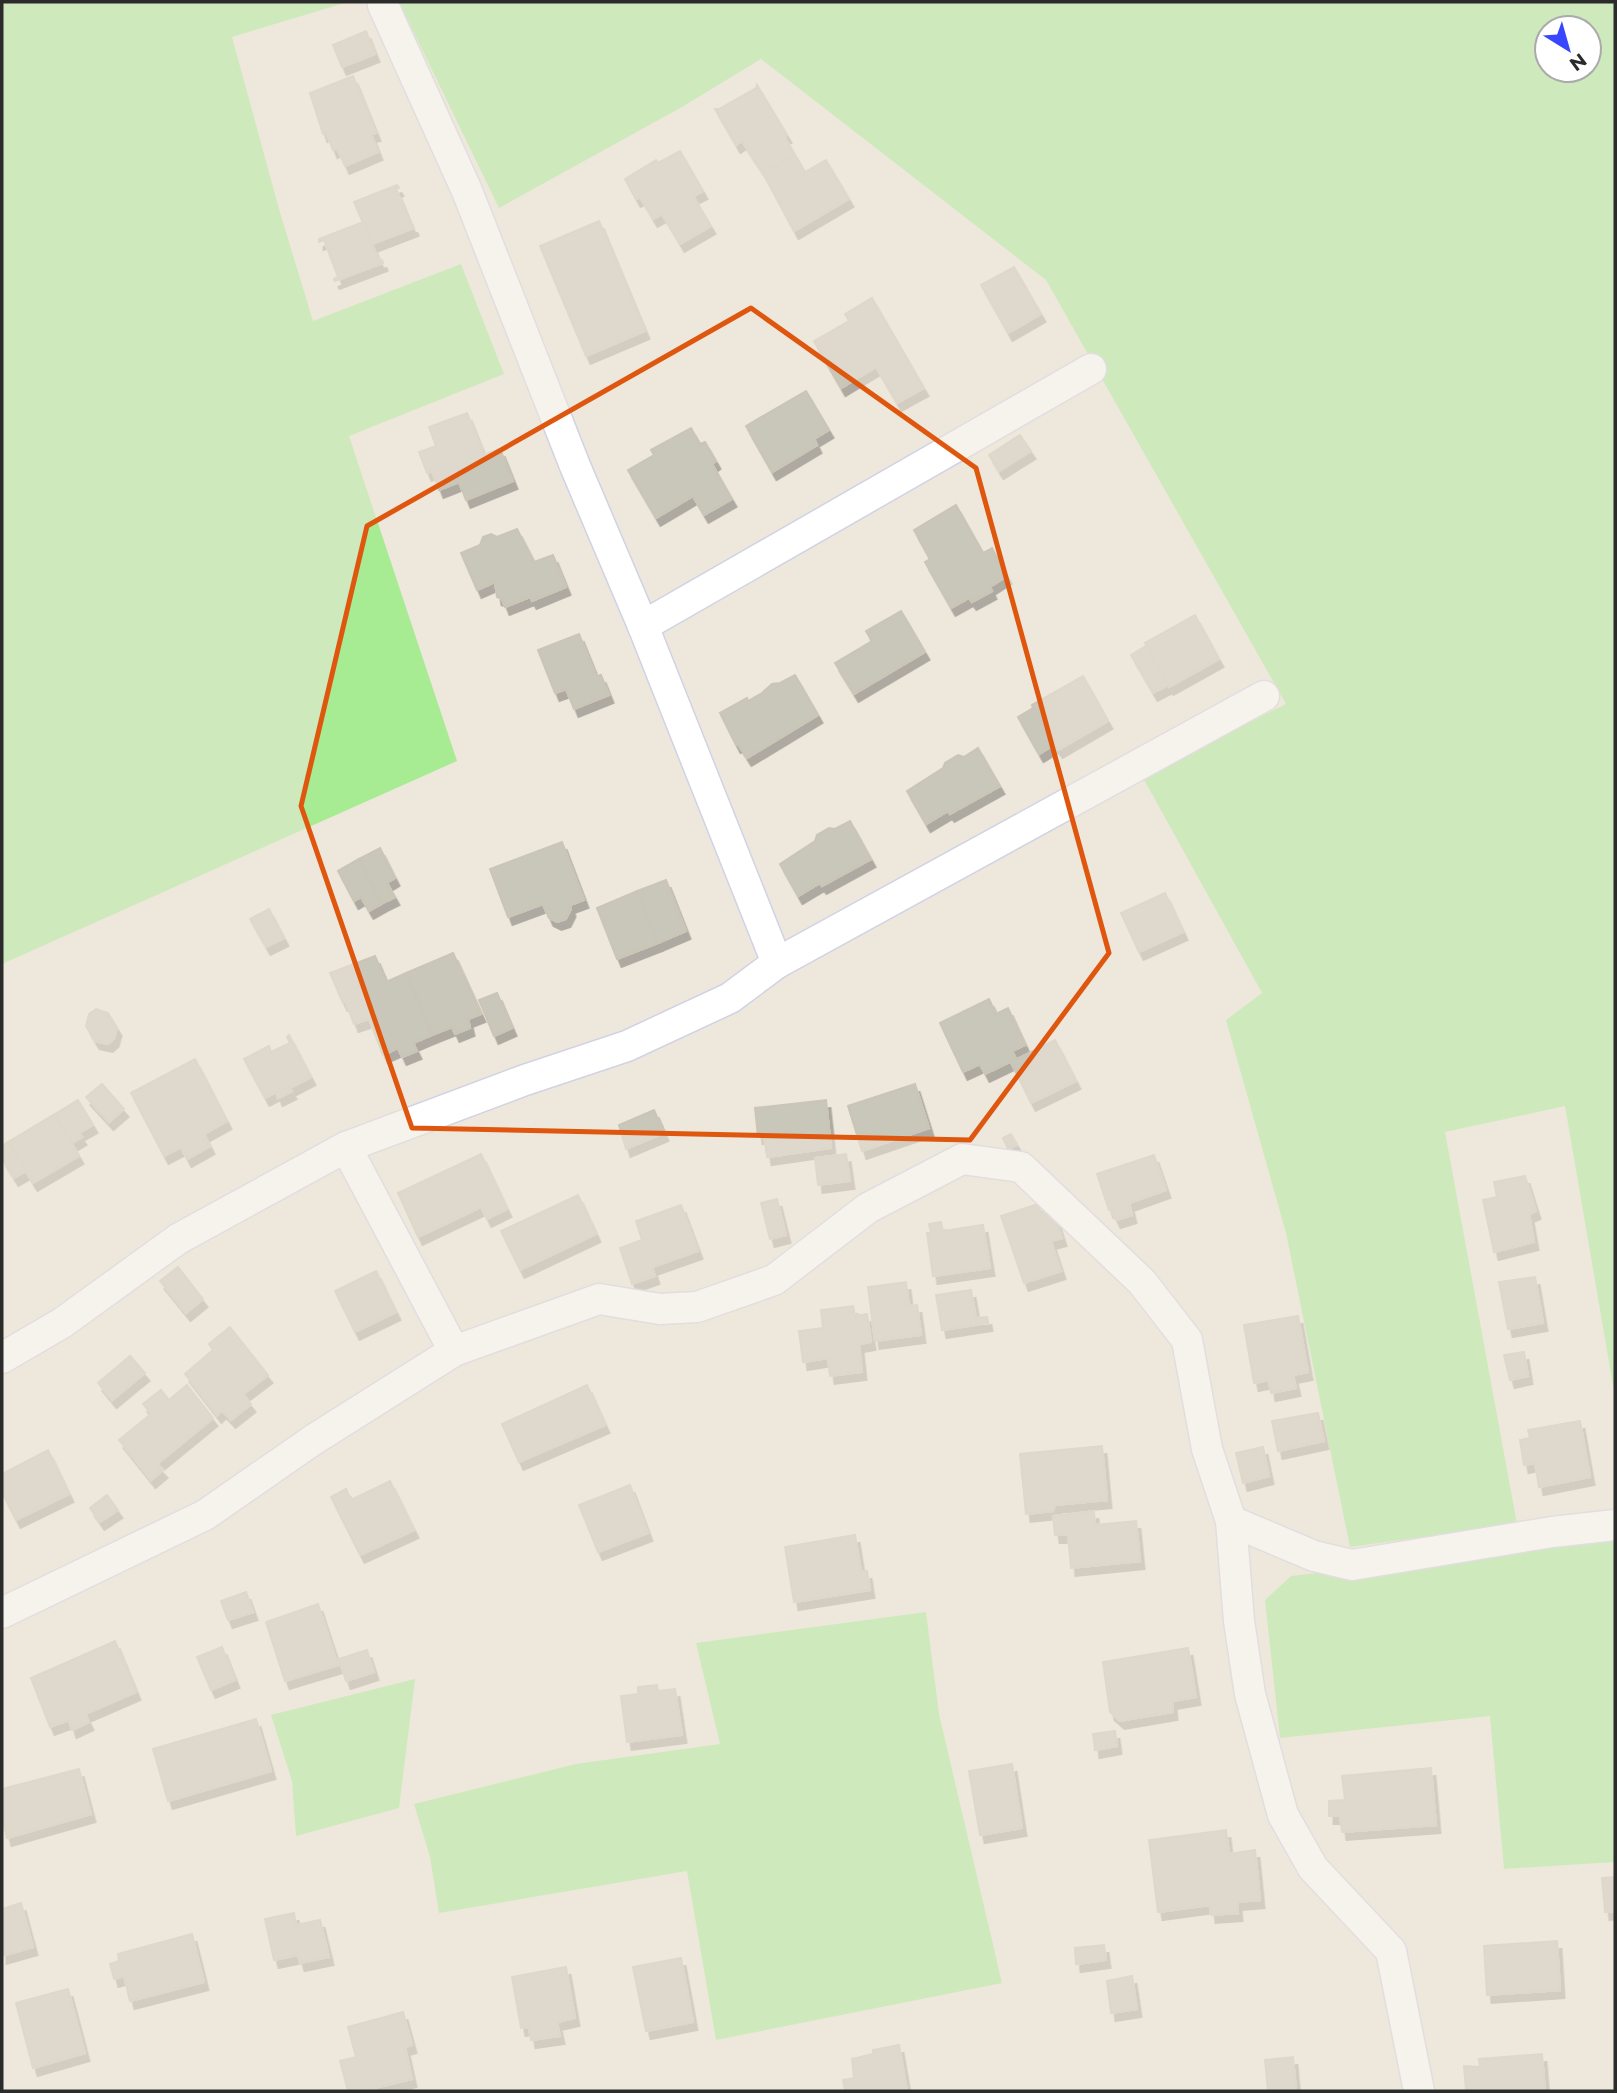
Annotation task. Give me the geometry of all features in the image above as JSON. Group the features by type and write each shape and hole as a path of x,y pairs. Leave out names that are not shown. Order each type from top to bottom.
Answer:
{"street":[{"path":"383,5 467,191 575,466 643,625 777,963"},
{"path":"643,625 1091,369"},
{"path":"2,1358 62,1323 178,1239 346,1147 526,1080 627,1046 730,998 777,963 1264,696"},
{"path":"346,1147 454,1351"},
{"path":"2,1613 205,1515 313,1440 454,1351 599,1299 660,1309 697,1307 774,1280 868,1208 962,1159 1021,1167 1142,1282 1187,1340 1207,1449 1231,1521 1239,1621 1250,1693 1283,1815 1313,1868 1391,1951 1419,2091"},
{"path":"1231,1521 1314,1556 1352,1565 1552,1532 1615,1525"}],"highlighted area":[{"path":"751,308 976,468 1109,953 970,1140 412,1128 301,806 367,526"}],"green space":[{"path":"2,2 348,2 232,37 313,321 461,264 504,374 349,436 457,761 2,964"},
{"path":"399,2 1615,2 1615,1397 1565,1106 1445,1132 1517,1524 1350,1547 1286,1233 1226,1020 1262,993 1142,776 1286,704 1046,280 761,59 682,107 499,208"},
{"path":"1615,1539 1615,1862 1504,1869 1490,1716 1280,1738 1265,1600 1291,1576"},
{"path":"926,1612 939,1714 1002,1983 716,2040 687,1871 439,1913 430,1857 414,1804 576,1764 720,1744 696,1643"},
{"path":"415,1679 399,1808 296,1836 292,1781 271,1715"}],"building":[{"path":"366,31 375,54 342,67 333,45"},
{"path":"353,76 376,133 371,134 378,152 345,166 337,148 333,150 326,132 323,134 310,93"},
{"path":"757,85 787,135 784,136 795,155 763,173 742,141 736,145 715,109 756,88"},
{"path":"680,151 703,191 693,196 711,226 680,244 662,214 653,219 640,197 636,199 625,179 656,160 658,163"},
{"path":"795,155 805,172 826,160 849,199 794,231 763,173"},
{"path":"397,185 399,188 396,189 414,228 372,244 354,202"},
{"path":"599,221 645,331 586,356 540,246"},
{"path":"363,222 379,261 382,260 383,263 335,281 338,277 324,240 319,242 319,239"},
{"path":"1014,267 1041,314 1008,333 981,285"},
{"path":"872,298 924,388 897,403 876,367 841,388 814,341 849,321 845,314"},
{"path":"806,391 829,430 814,439 817,445 772,472 746,426"},
{"path":"467,413 484,455 500,449 513,481 466,500 459,482 439,490 432,471 427,473 419,452 436,446 429,427"},
{"path":"691,428 700,444 705,442 716,461 712,464 732,499 704,515 693,496 656,518 628,470 654,455 651,450"},
{"path":"1020,435 1031,451 999,471 989,455"},
{"path":"956,505 983,553 992,548 1007,576 990,587 992,591 972,602 969,598 951,608 925,562 930,559 914,530"},
{"path":"517,529 534,562 553,555 566,587 532,601 530,597 505,607 502,599 497,597 495,582 477,590 461,553 480,545 483,537 491,534 497,537"},
{"path":"901,611 925,652 854,694 835,663 872,641 866,631"},
{"path":"1195,615 1219,659 1169,687 1145,643"},
{"path":"579,634 596,676 601,675 609,695 574,709 566,689 555,693 538,650"},
{"path":"1146,646 1168,685 1153,693 1131,655"},
{"path":"795,675 818,715 747,758 738,744 736,745 720,713 747,698 748,701 772,684"},
{"path":"1083,676 1108,721 1058,750 1054,745 1039,754 1018,717 1033,708 1032,705"},
{"path":"978,748 1000,786 926,824 907,791 958,755 964,757"},
{"path":"850,821 871,859 798,896 780,864 815,841 817,835"},
{"path":"562,842 584,900 570,905 566,919 557,922 549,918 543,904 508,917 490,869"},
{"path":"380,848 395,878 387,883 395,897 381,904 359,859"},
{"path":"359,859 381,904 369,911 361,897 354,901 338,871"},
{"path":"666,880 686,931 658,943 637,891"},
{"path":"637,891 658,943 617,959 597,908"},
{"path":"1165,893 1183,932 1139,952 1121,913"},
{"path":"269,909 284,938 266,947 250,919"},
{"path":"453,953 481,1014 468,1019 470,1028 455,1034 452,1027 432,1035 406,973"},
{"path":"375,956 386,982 406,973 432,1035 413,1043 417,1051 402,1057 398,1048 383,1055 369,1019 354,1024 330,973"},
{"path":"497,993 512,1028 494,1036 479,1000"},
{"path":"989,999 996,1014 1008,1008 1025,1045 1012,1051 1016,1059 985,1074 980,1064 963,1072 940,1023"},
{"path":"96,1009 108,1013 117,1028 114,1039 108,1044 95,1041 86,1026 89,1014"},
{"path":"289,1035 311,1077 278,1098 276,1092 265,1098 244,1059 269,1046 271,1052 290,1043 287,1037"},
{"path":"1055,1040 1076,1081 1031,1103 1011,1062"},
{"path":"195,1059 227,1121 204,1134 210,1146 187,1159 181,1147 164,1156 131,1093"},
{"path":"102,1084 124,1109 109,1122 86,1097"},
{"path":"915,1084 929,1128 862,1151 848,1106"},
{"path":"78,1100 93,1125 79,1133 82,1137 72,1143 55,1114"},
{"path":"826,1100 831,1148 767,1157 764,1135 758,1136 755,1108"},
{"path":"654,1110 664,1133 626,1149 619,1125"},
{"path":"55,1114 79,1156 33,1183 8,1142"},
{"path":"1011,1134 1017,1145 1008,1149 1003,1138"},
{"path":"8,1142 26,1171 14,1178 2,1159 2,1146"},
{"path":"481,1154 507,1209 487,1219 481,1207 418,1237 398,1193"},
{"path":"846,1154 850,1181 818,1185 815,1158"},
{"path":"1154,1155 1166,1190 1129,1203 1132,1215 1116,1220 1111,1209 1109,1210 1097,1174"},
{"path":"1525,1176 1536,1211 1529,1214 1534,1242 1494,1252 1483,1200 1497,1197 1494,1182"},
{"path":"578,1195 596,1234 520,1270 501,1231"},
{"path":"777,1199 786,1235 770,1239 761,1203"},
{"path":"1038,1204 1042,1215 1053,1211 1062,1238 1051,1241 1061,1271 1024,1283 1001,1216"},
{"path":"681,1205 698,1251 652,1267 655,1276 632,1284 620,1248 642,1240 636,1221"},
{"path":"941,1222 943,1231 983,1225 990,1268 933,1276 927,1233 931,1233 929,1224"},
{"path":"178,1267 203,1299 186,1313 160,1281"},
{"path":"376,1271 396,1312 355,1332 335,1291"},
{"path":"1535,1277 1543,1323 1508,1329 1499,1282"},
{"path":"906,1282 909,1306 917,1305 921,1335 875,1341 868,1287"},
{"path":"971,1290 976,1318 987,1317 988,1323 942,1330 936,1295"},
{"path":"853,1306 855,1316 867,1314 871,1342 859,1344 862,1372 830,1376 828,1358 803,1362 799,1331 823,1328 821,1310"},
{"path":"1298,1316 1308,1372 1293,1375 1296,1388 1271,1393 1269,1380 1254,1383 1244,1325"},
{"path":"230,1327 268,1375 243,1394 251,1404 231,1420 222,1410 217,1415 185,1374 213,1350 209,1344"},
{"path":"1524,1352 1528,1376 1510,1380 1504,1355"},
{"path":"130,1356 145,1373 112,1400 98,1383"},
{"path":"187,1385 213,1418 157,1464 163,1470 151,1480 119,1440 151,1414 143,1404 161,1390 169,1400"},
{"path":"587,1385 605,1425 519,1462 502,1424"},
{"path":"1318,1413 1324,1441 1278,1451 1272,1421"},
{"path":"1580,1421 1590,1477 1539,1487 1535,1463 1524,1465 1520,1440 1530,1438 1528,1430"},
{"path":"1102,1446 1107,1500 1055,1505 1053,1511 1026,1514 1020,1454"},
{"path":"1263,1447 1269,1476 1243,1483 1236,1453"},
{"path":"48,1450 69,1494 16,1520 2,1492 2,1474"},
{"path":"390,1481 414,1530 360,1555 331,1497 346,1489 351,1500"},
{"path":"630,1485 648,1533 598,1552 579,1505"},
{"path":"107,1495 118,1510 100,1522 90,1508"},
{"path":"1094,1511 1095,1525 1136,1521 1140,1561 1071,1568 1068,1535 1055,1535 1053,1516"},
{"path":"855,1535 861,1572 867,1571 870,1590 794,1602 785,1547"},
{"path":"246,1592 253,1612 228,1620 221,1601"},
{"path":"318,1604 338,1665 285,1681 266,1622"},
{"path":"115,1641 136,1692 85,1714 89,1722 72,1730 69,1720 50,1727 31,1678"},
{"path":"222,1647 235,1680 211,1690 197,1657"},
{"path":"1188,1648 1196,1697 1172,1701 1173,1712 1120,1721 1110,1712 1103,1662"},
{"path":"367,1650 374,1672 346,1681 339,1659"},
{"path":"657,1685 658,1691 675,1689 682,1735 627,1742 621,1696 638,1694 638,1687"},
{"path":"256,1719 271,1771 168,1801 153,1749"},
{"path":"1115,1731 1117,1746 1095,1750 1093,1734"},
{"path":"1012,1764 1022,1828 980,1835 969,1771"},
{"path":"1431,1768 1436,1825 1342,1832 1340,1816 1329,1816 1329,1801 1345,1800 1342,1776"},
{"path":"79,1769 91,1814 7,1838 2,1817 2,1789"},
{"path":"1226,1830 1229,1854 1255,1850 1260,1900 1237,1902 1238,1913 1211,1915 1210,1905 1158,1912 1149,1840"},
{"path":"1615,1877 1615,1911 1605,1912 1602,1878"},
{"path":"21,1903 33,1947 2,1956 2,1909"},
{"path":"294,1913 296,1925 320,1920 329,1957 300,1963 298,1955 274,1960 265,1919"},
{"path":"192,1934 204,1982 130,2001 124,1976 114,1979 110,1964 119,1961 118,1954"},
{"path":"1557,1941 1560,1990 1487,1995 1484,1946"},
{"path":"1104,1945 1106,1960 1076,1964 1075,1948"},
{"path":"681,1958 693,2022 646,2031 633,1967"},
{"path":"566,1967 575,2018 557,2022 560,2036 531,2040 529,2027 521,2028 512,1977"},
{"path":"1132,1976 1137,2009 1111,2013 1107,1981"},
{"path":"68,1989 85,2053 33,2068 16,2003"},
{"path":"403,2012 412,2045 405,2047 412,2079 362,2091 348,2091 340,2061 356,2057 348,2027"},
{"path":"899,2045 907,2091 845,2091 843,2080 854,2078 852,2059 873,2054 873,2050"},
{"path":"1542,2054 1545,2091 1466,2091 1464,2066 1480,2067 1479,2059"},
{"path":"1293,2057 1296,2091 1268,2091 1265,2060"}]}
